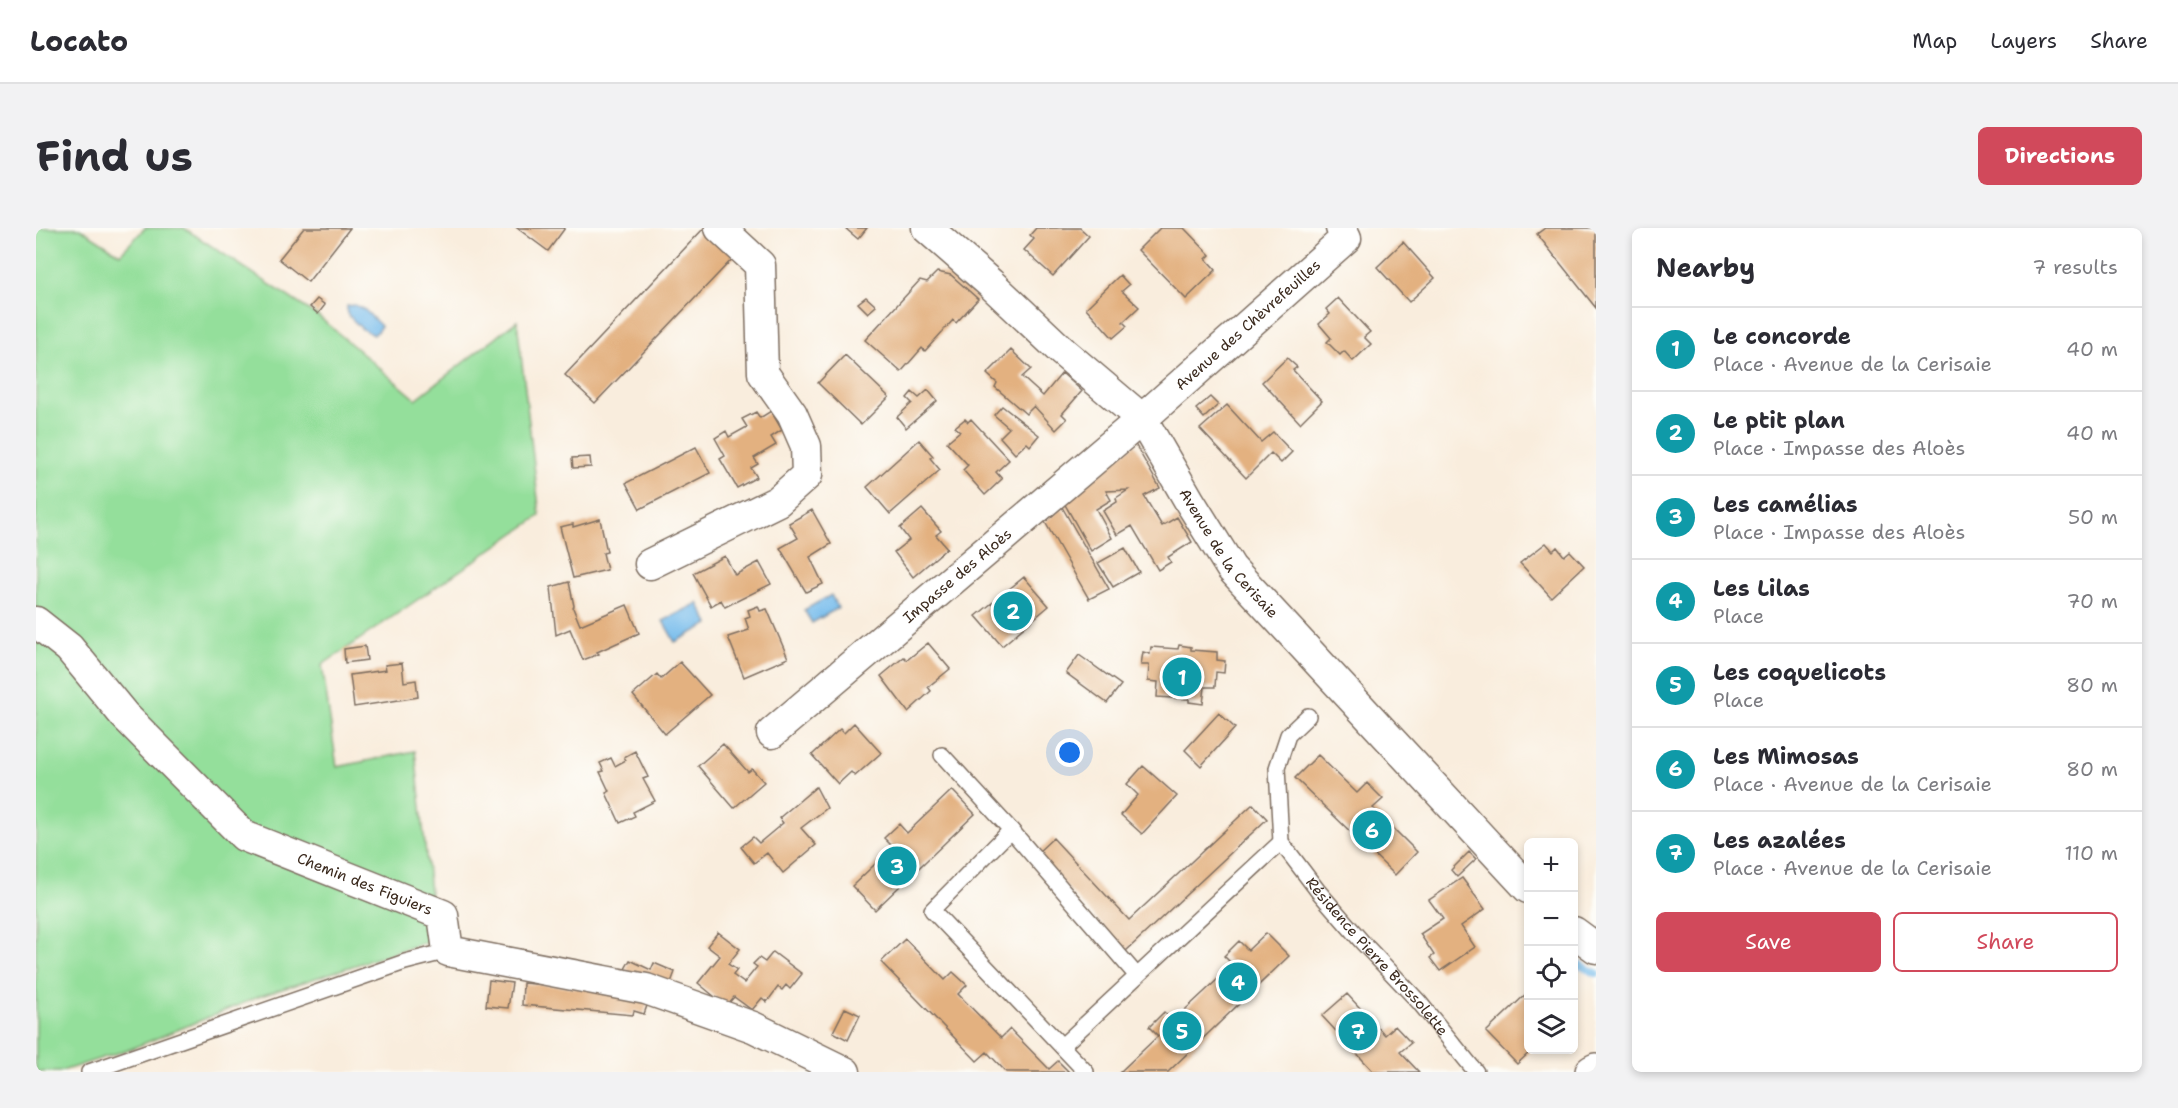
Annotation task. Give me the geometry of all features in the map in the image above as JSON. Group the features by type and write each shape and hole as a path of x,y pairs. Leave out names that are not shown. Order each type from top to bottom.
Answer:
{"street":[{"path":"650,564 778,501 807,475 806,446 792,414 763,373 760,265 720,228"},
{"name":"Avenue de la Cerisaie","path":"927,228 990,283 1063,352 1142,419 1231,568 1524,884"},
{"name":"Avenue des Chèvrefeuilles","path":"1142,419 1346,238 1341,228"},
{"name":"Impasse des Aloès","path":"772,733 1142,419"},
{"name":"Chemin des Figuiers","path":"36,622 69,648 124,715 244,836 443,915 447,951"},
{"path":"1578,935 1596,948"},
{"path":"447,951 646,989 753,1027 845,1072"}],"lane":[{"path":"1062,1046 1281,842 1277,768 1288,735 1308,716"},
{"path":"942,755 1011,830 1137,976"},
{"path":"1011,830 932,910 1086,1072"},
{"name":"Résidence Pierre Brossolette","path":"1281,842 1325,899 1419,1002 1476,1072"},
{"path":"89,1072 405,962 447,951"}],"green space":[{"path":"36,228 80,228 120,254 145,228 184,228 318,316 416,399 517,321 540,516 322,665 337,767 415,751 435,939 261,996 133,1048 59,1072 36,1072"}],"water":[{"path":"355,305 365,310 381,326 374,335 362,329 347,314 347,306"},
{"path":"831,595 838,608 812,623 804,610"},
{"path":"698,603 709,624 675,642 663,621"}],"building":[{"path":"304,228 350,228 308,282 279,259"},
{"path":"517,228 565,228 548,251"},
{"path":"704,228 712,228 738,253 595,403 565,375"},
{"path":"845,228 867,228 858,239"},
{"path":"1036,228 1080,228 1089,236 1053,276 1024,250 1034,239 1030,235"},
{"path":"1160,228 1184,228 1210,255 1206,259 1216,270 1186,299 1138,250"},
{"path":"1545,228 1594,228 1596,231 1596,308 1537,234"},
{"path":"1403,242 1435,278 1409,302 1377,267"},
{"path":"937,272 951,275 978,299 956,323 953,320 925,351 922,348 901,372 865,340 920,280 927,282"},
{"path":"1120,275 1129,285 1122,291 1139,307 1123,322 1127,326 1113,338 1086,308"},
{"path":"866,297 876,306 868,313 858,303"},
{"path":"1338,298 1370,332 1364,337 1371,344 1353,361 1344,351 1340,355 1327,342 1331,338 1319,324 1330,314 1326,309"},
{"path":"317,299 325,305 318,314 310,307"},
{"path":"1011,350 1031,369 1022,377 1043,396 1062,373 1082,391 1062,414 1067,419 1056,430 1034,406 1026,414 995,387 997,383 987,374"},
{"path":"845,355 889,397 861,425 818,383"},
{"path":"1287,358 1297,367 1293,370 1322,401 1300,423 1262,382"},
{"path":"928,390 937,401 906,428 897,417 912,403 907,398 912,392 919,398"},
{"path":"1210,397 1218,405 1204,418 1196,409"},
{"path":"1227,405 1261,442 1273,432 1292,452 1281,463 1271,453 1246,478 1200,429"},
{"path":"1002,406 1039,435 1030,446 1027,443 1015,454 1000,437 1009,428 994,415"},
{"path":"771,411 782,430 771,437 776,445 754,458 758,464 751,468 757,477 737,488 720,459 725,456 715,438 726,431 729,437 747,427 742,419 756,412 760,418"},
{"path":"965,419 968,422 971,419 1009,460 996,472 1002,479 985,495 963,470 968,465 947,442 960,431 955,427"},
{"path":"919,440 933,456 930,458 940,470 890,514 867,487"},
{"path":"1135,444 1160,488 1144,496 1162,526 1177,517 1192,542 1168,557 1171,562 1158,570 1132,526 1117,535 1103,511 1117,502 1116,498 1128,490 1106,491 1111,500 1096,509 1112,538 1091,551 1063,501"},
{"path":"696,447 710,473 640,509 626,483"},
{"path":"590,457 591,467 573,468 572,458"},
{"path":"1062,507 1109,589 1089,599 1045,522"},
{"path":"922,509 941,531 936,535 947,548 913,577 894,552 909,540 900,528"},
{"path":"812,510 831,544 810,557 823,584 806,592 780,548 798,538 789,523"},
{"path":"600,519 607,552 603,553 607,570 573,578 560,527 573,524 573,527"},
{"path":"1546,543 1553,551 1557,547 1564,556 1570,551 1584,566 1551,597 1520,563"},
{"path":"1125,548 1139,572 1113,587 1098,563"},
{"path":"725,556 735,575 759,562 771,584 725,607 721,600 711,606 693,573"},
{"path":"1024,577 1049,606 1002,646 976,616"},
{"path":"569,582 573,608 580,625 627,605 639,633 583,660 570,629 556,635 551,587"},
{"path":"758,606 760,611 767,609 788,658 744,677 728,637 749,630 745,618 750,616 748,610"},
{"path":"928,643 950,669 928,687 931,691 908,712 881,676 904,657 907,660"},
{"path":"1179,645 1191,647 1191,650 1217,652 1217,660 1225,661 1224,673 1216,672 1215,687 1205,687 1203,704 1189,702 1189,699 1157,697 1158,682 1148,681 1149,665 1141,665 1143,652 1150,654 1151,647 1178,649"},
{"path":"365,646 367,660 345,663 344,649"},
{"path":"1079,655 1121,685 1107,703 1066,673"},
{"path":"680,662 710,695 665,734 633,695 657,674 661,679"},
{"path":"402,663 404,682 416,680 418,697 354,707 350,675 386,670 385,665"},
{"path":"1219,713 1235,728 1201,766 1185,750"},
{"path":"854,723 881,753 855,776 851,772 838,784 812,755 840,729 844,733"},
{"path":"723,744 748,772 752,769 764,782 734,808 698,766"},
{"path":"635,751 648,777 643,779 655,801 633,812 635,816 620,823 606,793 609,791 600,772 604,771 600,763 611,758 615,766"},
{"path":"1318,755 1357,793 1367,783 1383,799 1373,808 1417,852 1395,875 1295,778"},
{"path":"1143,766 1177,796 1142,834 1121,815 1138,795 1127,784"},
{"path":"816,787 827,808 801,828 816,845 783,873 767,853 754,863 741,847 753,837 759,843 783,823 779,818"},
{"path":"952,790 975,814 875,910 852,886 893,847 884,838 899,824 907,833"},
{"path":"1253,804 1267,819 1126,951 1036,854 1053,838 1129,920"},
{"path":"1469,852 1476,859 1457,877 1451,870"},
{"path":"1462,878 1485,909 1461,926 1475,947 1440,971 1430,958 1434,955 1420,934 1443,919 1429,900"},
{"path":"718,932 740,949 728,964 737,970 733,975 744,983 757,967 753,964 759,958 765,962 773,952 802,974 790,989 786,985 782,990 778,987 767,1002 762,998 752,1010 734,997 726,1006 698,983 720,956 707,946"},
{"path":"1266,933 1289,956 1168,1072 1120,1072 1158,1036 1149,1027 1164,1012 1173,1021 1233,965 1224,956 1239,941 1248,950"},
{"path":"905,939 945,980 953,972 967,985 958,994 1001,1038 1010,1029 1049,1069 1058,1061 1069,1072 1006,1072 987,1052 977,1061 881,962"},
{"path":"630,960 651,970 654,963 675,972 669,988 647,981 625,969"},
{"path":"489,980 512,983 508,1008 486,1006"},
{"path":"523,983 635,993 649,1000 644,1014 634,1011 633,1015 522,1005"},
{"path":"1347,994 1385,1035 1395,1026 1411,1043 1400,1052 1419,1072 1374,1072 1322,1016"},
{"path":"1524,996 1524,1054 1528,1054 1517,1064 1486,1032"},
{"path":"845,1008 860,1015 848,1040 833,1032"}],"waterway":[{"path":"1578,964 1596,973"}],"place":[{"name":"Le ptit plan","path":"1013,611"},
{"name":"Le concorde","path":"1182,677"},
{"name":"Les Mimosas","path":"1372,830"},
{"name":"Les camélias","path":"897,866"},
{"name":"Les Lilas","path":"1238,982"},
{"name":"Les coquelicots","path":"1182,1031"},
{"name":"Les azalées","path":"1358,1031"}]}
